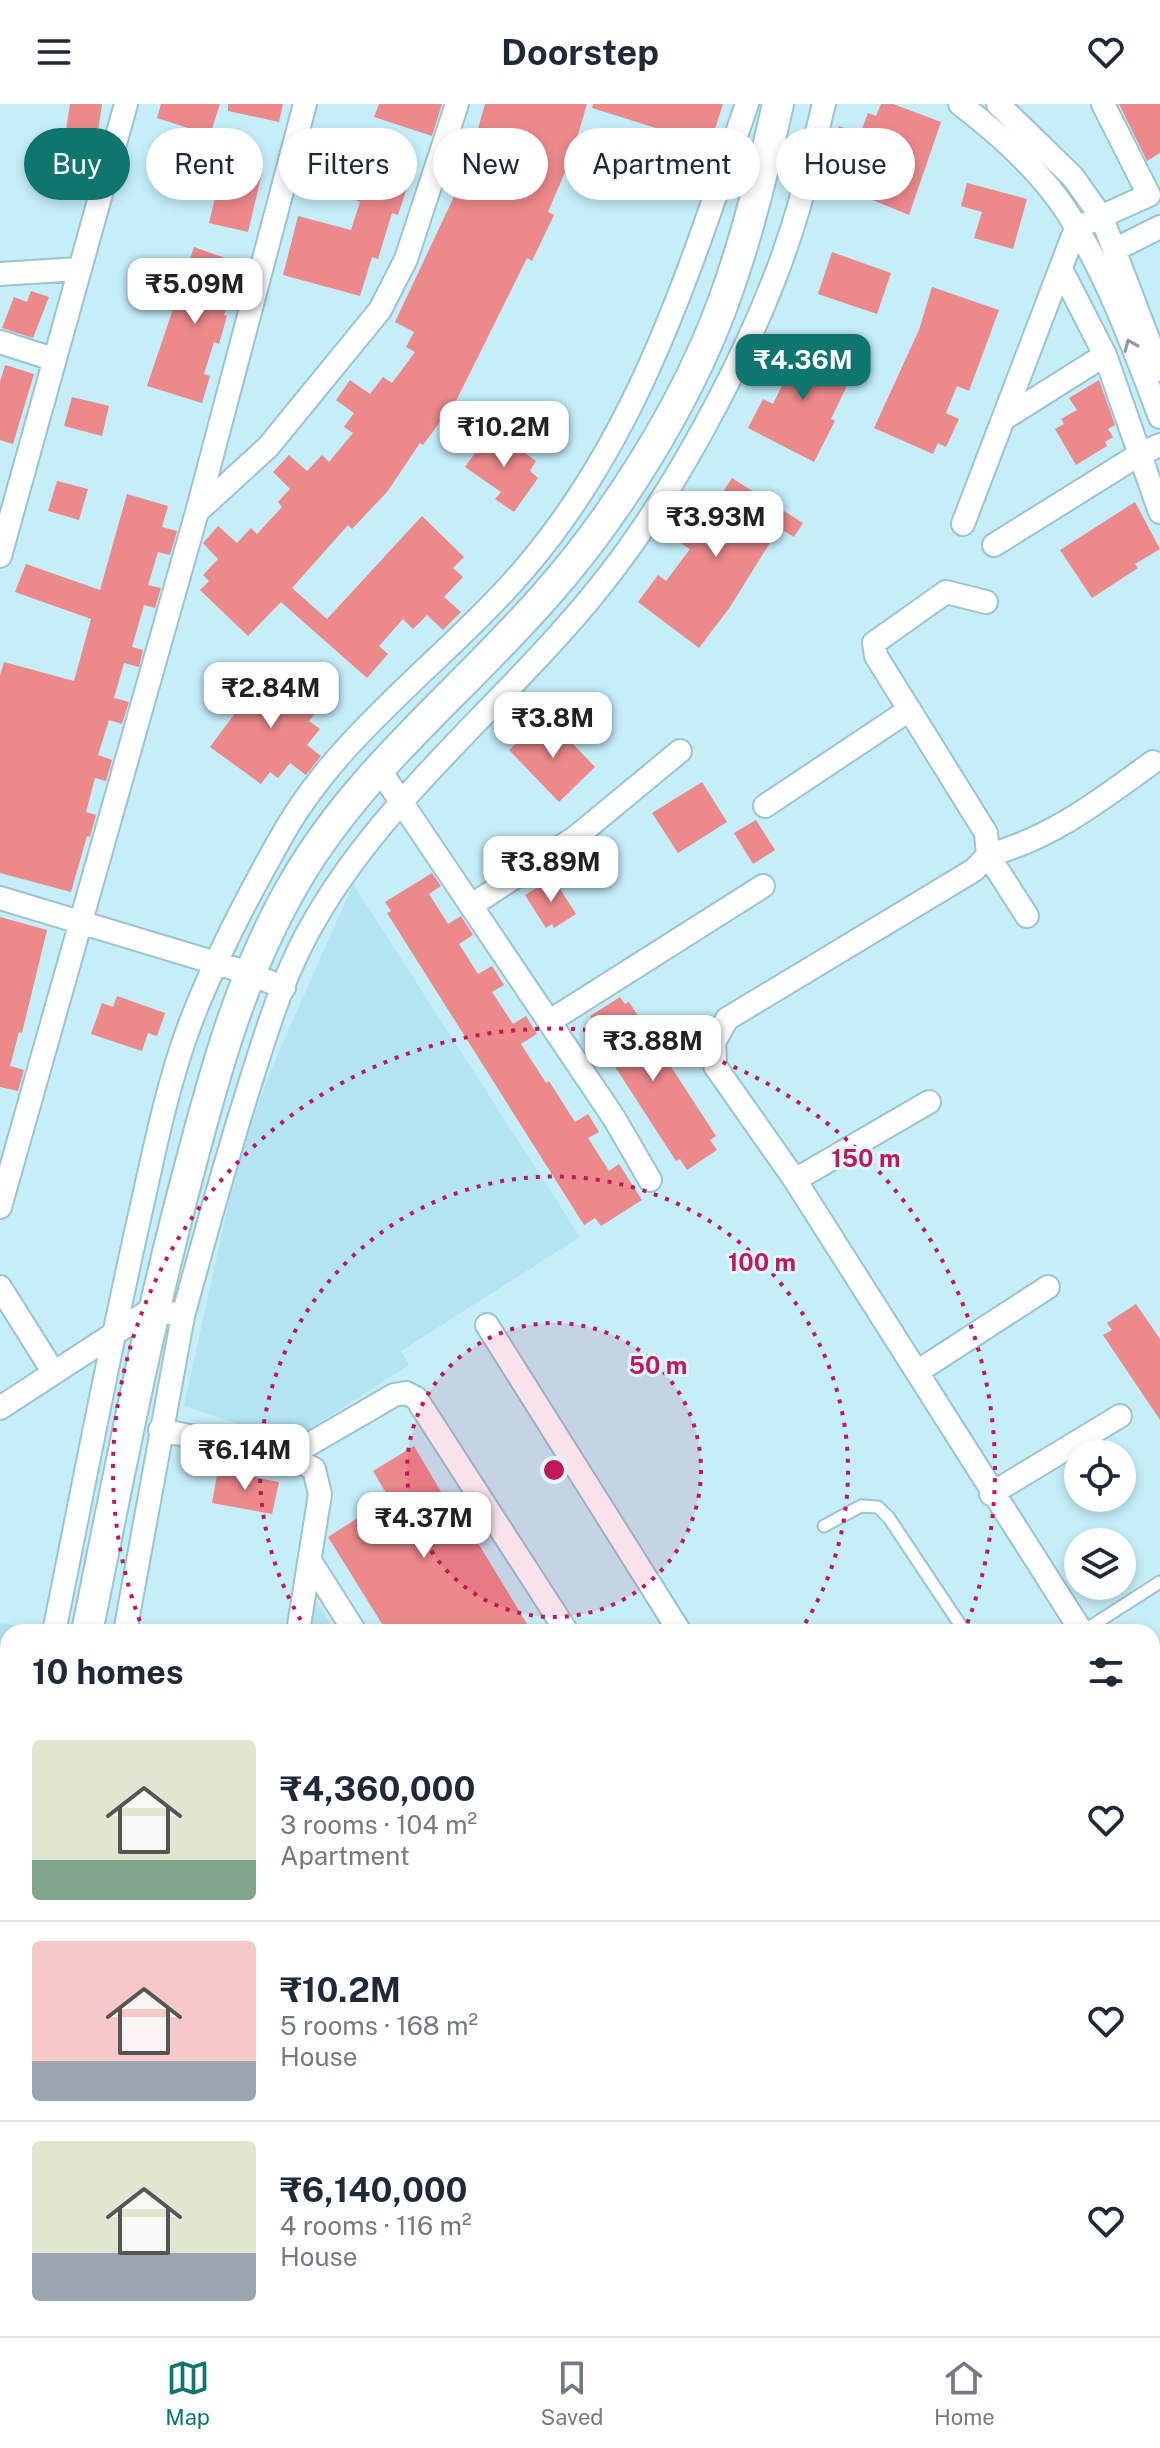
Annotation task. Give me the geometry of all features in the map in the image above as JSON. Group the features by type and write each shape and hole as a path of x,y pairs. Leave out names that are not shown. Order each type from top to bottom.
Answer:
{"street":[{"path":"0,556 4,523 126,104"},
{"path":"0,1207 197,512 305,104"},
{"path":"197,512 268,447 380,310 406,259 457,104"},
{"path":"56,1624 112,1335 169,1087 185,1037 216,963 280,838 312,790 353,741 526,567 611,444 661,347 747,104"},
{"path":"89,1624 152,1309 216,1065 249,973 294,883 329,827 379,769 547,594 618,500 684,391 722,305 759,191 778,104"},
{"path":"126,1624 183,1316 220,1179 271,1017 315,919 376,828 403,803 599,588 688,456 746,339 777,267 798,208 824,104"},
{"path":"960,104 1041,181 1076,228 1160,417"},
{"path":"998,104 1073,177 1102,218 1160,370"},
{"path":"1103,104 1160,216"},
{"path":"963,524 1076,228 1149,195"},
{"path":"1116,249 1160,227"},
{"path":"0,274 78,269"},
{"path":"1061,269 1150,449 1160,512"},
{"path":"0,342 53,359"},
{"path":"1005,418 1105,355"},
{"path":"994,545 1150,449"},
{"path":"986,602 946,592 874,643 876,656 986,833 988,855 1027,916"},
{"path":"765,806 909,710"},
{"path":"472,905 576,837 680,751"},
{"path":"1077,1624 991,1494 795,1180 715,1066 714,1042 727,1019 974,870 988,855 1023,846 1054,831 1153,762"},
{"path":"379,769 550,1021 650,1180"},
{"path":"550,1021 763,886"},
{"path":"0,898 249,973 284,988"},
{"path":"795,1180 929,1102"},
{"path":"0,1287 54,1373"},
{"path":"917,1372 1048,1287"},
{"path":"0,1408 152,1309 183,1316"},
{"path":"487,1325 675,1624"},
{"path":"289,1456 394,1395 406,1393 416,1398 562,1624"},
{"path":"991,1494 1120,1416"},
{"path":"160,1430 289,1456 314,1469 319,1481 312,1564 300,1624"},
{"path":"312,1564 350,1624"}],"lane":[{"path":"824,1526 861,1506 878,1507 889,1518 960,1624"},
{"path":"1094,1624 1160,1582"}],"shaded area":[{"path":"353,884 580,1237 401,1351 409,1365 290,1441 184,1406 239,1156 271,1070"},
{"path":"315,1599 331,1624 311,1624"}],"building":[{"path":"70,104 102,104 99,128 66,128"},
{"path":"161,104 220,104 212,128 188,128 157,118"},
{"path":"228,104 283,104 279,122 228,111"},
{"path":"379,104 442,104 432,136 417,131 417,128 374,117"},
{"path":"485,104 587,104 580,128 564,128 564,174 548,212 554,215 532,261 527,258 457,399 423,445 420,443 387,492 352,529 348,525 292,588 327,619 422,516 464,557 453,568 463,577 444,597 461,612 443,630 427,615 413,629 403,619 379,646 388,654 367,678 281,602 248,636 200,590 209,581 203,575 218,559 203,543 218,526 237,543 251,528 257,534 282,507 278,502 290,489 273,472 289,455 307,471 322,455 329,462 353,433 344,427 354,413 336,400 350,380 370,394 383,377 392,383 415,352 406,347 414,332 395,322 452,200 548,200 548,128 478,128"},
{"path":"593,104 723,104 715,128 656,128 592,108"},
{"path":"881,104 893,104 941,122 915,198 915,128 862,128 868,113 876,116"},
{"path":"1119,104 1160,104 1160,153 1147,161"},
{"path":"967,183 1027,199 1013,249 974,238 982,212 961,206"},
{"path":"214,200 256,200 248,232 209,223"},
{"path":"355,200 403,200 398,215 392,213 378,259 372,257 360,296 283,275 298,216 351,230 360,202"},
{"path":"872,200 914,200 909,215"},
{"path":"194,247 242,264 224,315 227,316 219,344 214,342 204,374 210,376 202,403 147,386"},
{"path":"832,252 891,273 877,314 818,294"},
{"path":"932,287 999,310 969,391 957,386 946,413 959,419 946,447 938,443 933,454 874,428 919,330"},
{"path":"31,291 49,297 33,338 2,328 14,297 27,302"},
{"path":"790,341 854,371 831,419 835,421 814,462 748,428 763,399 773,404 789,371 778,366"},
{"path":"5,365 34,374 13,444 0,440 0,382"},
{"path":"1099,380 1115,425 1108,429 1113,437 1105,442 1107,446 1076,465 1055,429 1064,424 1061,419 1077,410 1069,398"},
{"path":"72,397 109,406 102,436 64,426"},
{"path":"492,429 536,461 530,471 538,478 514,512 495,499 501,492 465,467"},
{"path":"732,478 803,523 794,537 779,528 730,607 699,648 638,602 658,575 666,581 690,549 682,544 690,529 670,517 682,497 702,509 712,493 719,498"},
{"path":"57,481 88,489 79,520 48,511"},
{"path":"127,494 168,506 162,527 177,531 170,555 158,552 148,585 161,588 155,608 144,605 132,647 143,650 139,667 124,663 114,698 129,702 122,724 109,720 98,755 112,760 106,781 95,778 86,812 96,815 71,892 0,873 0,676 4,662 74,681 91,619 15,592 26,564 100,590"},
{"path":"1135,502 1160,549 1135,564 1138,568 1092,598 1060,550"},
{"path":"269,667 320,707 309,721 320,729 307,745 321,756 306,775 290,763 278,778 270,772 261,784 210,747"},
{"path":"552,722 595,767 559,802 509,750 532,729 538,736"},
{"path":"702,782 727,822 678,853 652,813"},
{"path":"756,820 775,850 753,864 734,833"},
{"path":"432,873 441,886 429,894 448,924 461,916 473,935 459,944 478,974 492,966 504,985 492,992 513,1024 526,1016 537,1034 521,1044 546,1083 549,1081 575,1122 588,1114 599,1132 588,1138 609,1171 619,1164 642,1200 601,1226 595,1218 584,1225 387,913 391,911 385,902"},
{"path":"553,878 576,914 554,928 552,924 546,928 525,895"},
{"path":"0,917 47,930 22,1033 19,1032 10,1066 24,1070 18,1091 0,1087"},
{"path":"117,996 165,1013 157,1036 148,1033 142,1051 91,1034 102,1003 113,1007"},
{"path":"620,997 625,1004 629,1002 716,1136 710,1140 717,1150 687,1170 680,1159 676,1161 590,1028 595,1024 590,1016"},
{"path":"1136,1304 1160,1339 1160,1420 1103,1335 1112,1330 1107,1323"},
{"path":"414,1446 443,1495 446,1492 461,1515 527,1624 382,1624 328,1537 389,1498 373,1471"},
{"path":"218,1470 279,1482 272,1514 212,1503"}]}
